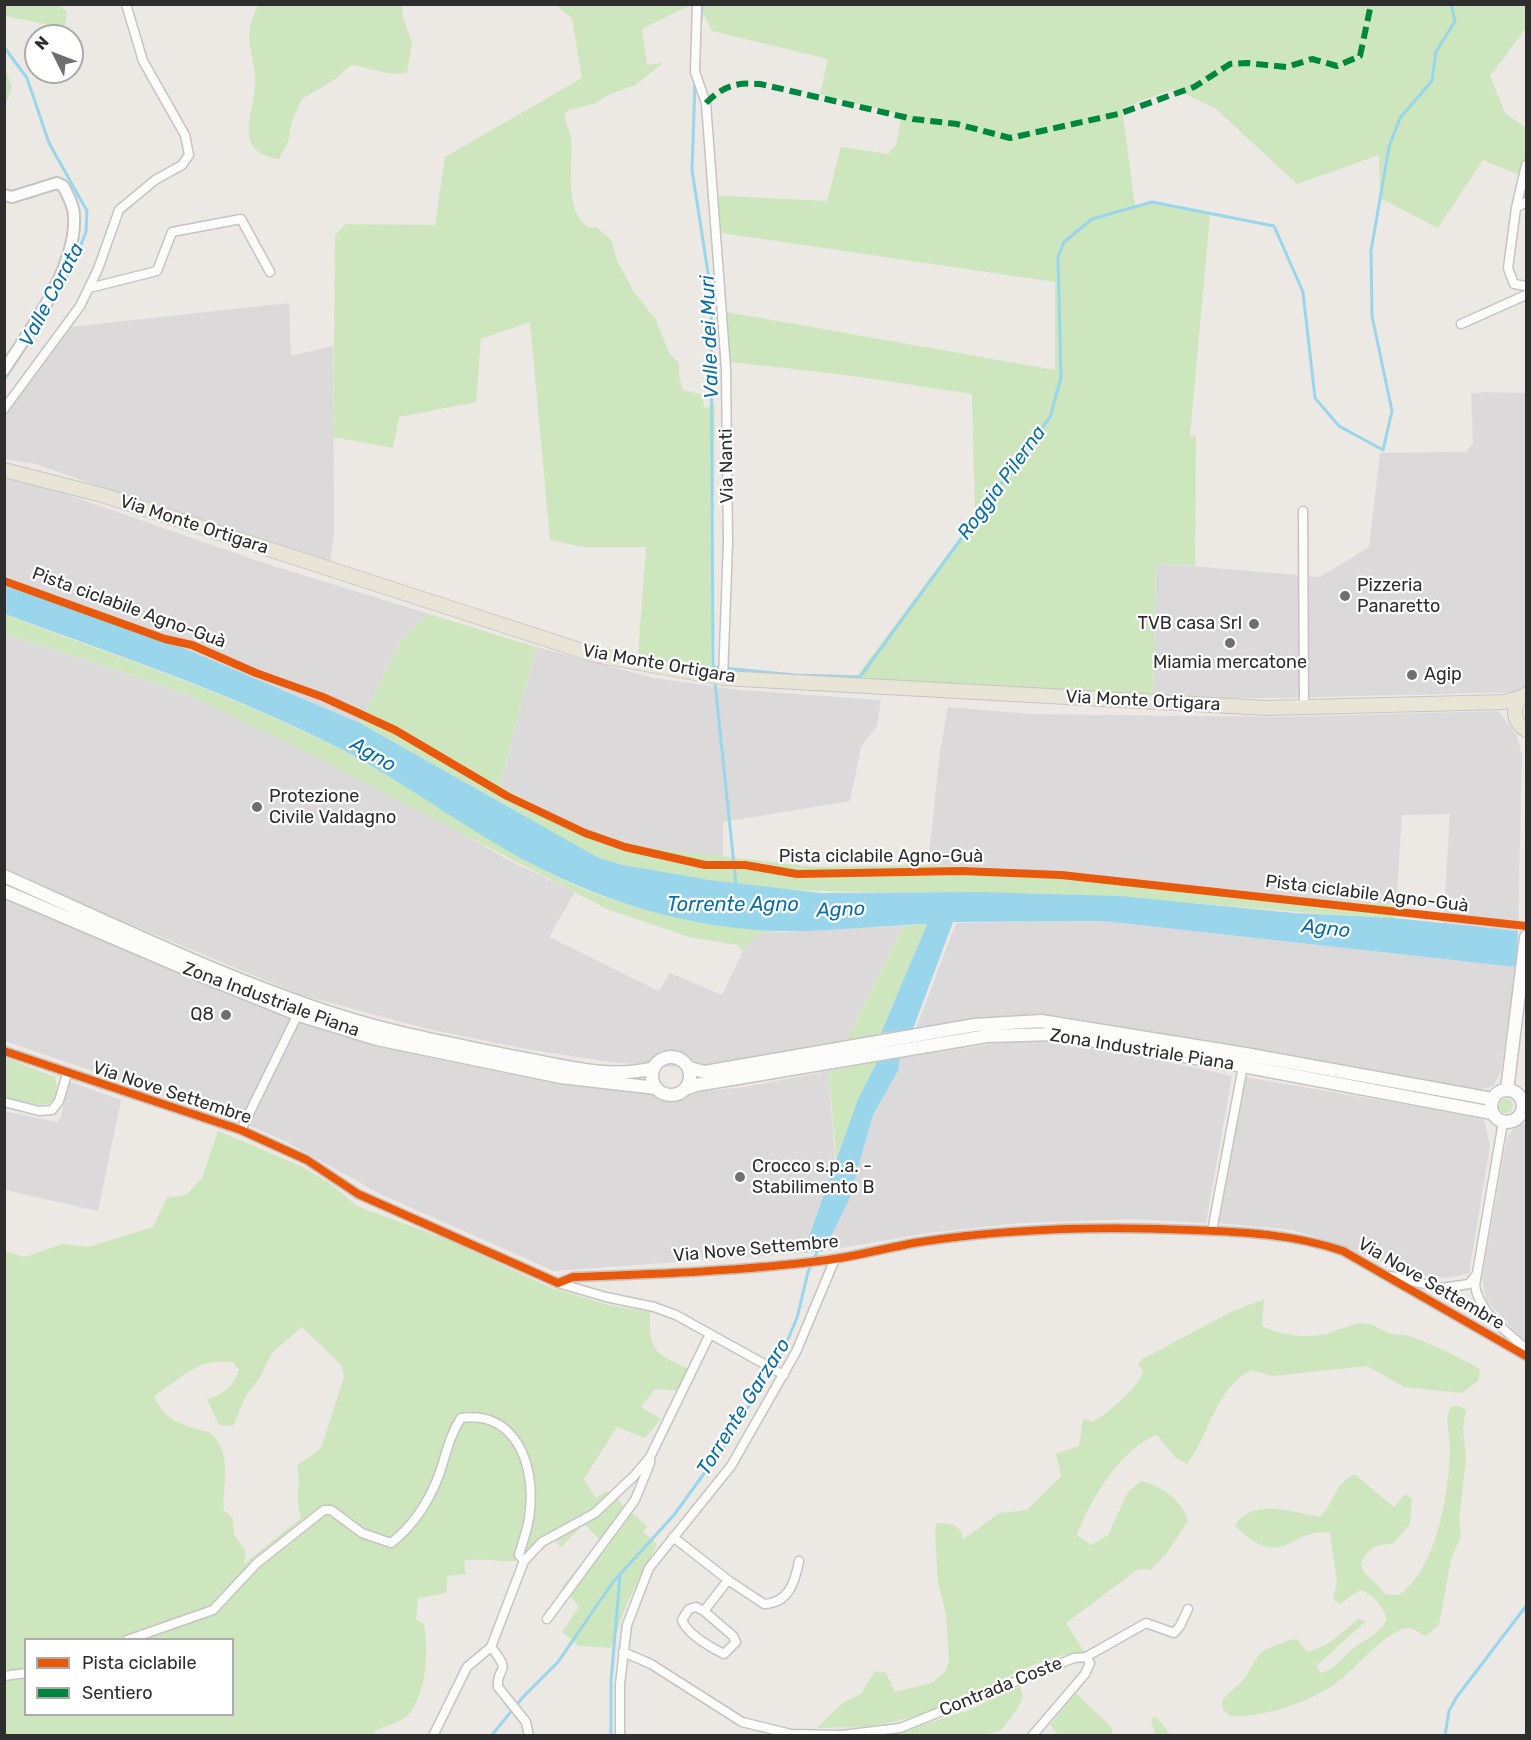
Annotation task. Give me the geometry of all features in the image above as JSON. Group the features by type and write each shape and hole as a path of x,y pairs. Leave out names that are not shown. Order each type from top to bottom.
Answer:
{"main road":[{"name":"Via Monte Ortigara","path":"4,470 102,495 595,655 723,678 1267,708 1504,702 1524,696"},
{"path":"1514,715 1515,706 1524,696"},
{"path":"1504,702 1519,725 1527,730"},
{"name":"Zona Industriale Piana","path":"4,876 240,980 343,1017 417,1038 597,1072 634,1073 654,1068"},
{"name":"Zona Industriale Piana","path":"4,891 298,1014 377,1039 561,1077 656,1088"},
{"path":"1507,1090 1527,937"},
{"name":"Zona Industriale Piana","path":"689,1068 705,1072 1011,1021 1070,1024 1492,1099"},
{"name":"Zona Industriale Piana","path":"685,1089 696,1085 987,1036 1054,1034 1243,1066 1492,1113 1503,1122"},
{"path":"670,1057 682,1060 689,1068 690,1079 680,1093 667,1095 656,1088 652,1079 654,1068 660,1060 670,1057"},
{"path":"1492,1113 1492,1099 1498,1093 1507,1090 1516,1093 1524,1108 1512,1122 1503,1122"}],"street":[{"path":"4,409 70,322 89,288 119,210 155,180 182,165 189,155 185,135 143,61 126,4"},
{"name":"Via Nanti","path":"697,4 695,72 706,103 726,369 728,543 723,678"},
{"path":"1527,165 1516,208 1508,268 1514,284 1527,286"},
{"path":"4,195 12,197 57,183 63,186 74,213 74,232 63,267 30,331 4,369"},
{"path":"1516,208 1527,202"},
{"path":"89,288 157,271 172,232 241,219 270,272"},
{"path":"1461,324 1527,295"},
{"path":"1303,511 1304,707"},
{"path":"241,1130 298,1014"},
{"name":"Via Nove Settembre","path":"4,1051 67,1074 241,1130 307,1160 358,1194 558,1283 573,1277 684,1272 796,1263 831,1259 921,1242 1031,1229 1091,1226 1278,1234 1310,1240 1343,1251 1527,1356"},
{"path":"1212,1231 1243,1066"},
{"path":"4,1102 39,1111 52,1110 60,1101 67,1074"},
{"path":"1503,1122 1475,1285 1479,1298 1498,1323 1527,1349"},
{"path":"620,1736 620,1684 623,1652 627,1625 636,1598 650,1568 730,1466 784,1375 822,1294 831,1259"},
{"path":"1384,1275 1442,1288 1469,1284 1479,1270"},
{"path":"558,1283 606,1297 654,1307 710,1334 784,1375"},
{"path":"433,1736 467,1667 491,1647 524,1561 542,1542 595,1513 622,1489 650,1456 710,1334"},
{"path":"133,1638 213,1610 257,1563 324,1510 331,1510 362,1533 390,1543 407,1531 419,1513 438,1476 451,1433 461,1418 482,1417 496,1420 508,1430 526,1461 531,1481 531,1508 527,1533 519,1555 524,1561"},
{"path":"547,1619 635,1500 650,1462 650,1456"},
{"path":"673,1537 728,1581 764,1604 772,1604 790,1592 799,1561"},
{"path":"704,1611 728,1581"},
{"path":"696,1607 704,1611 729,1631 736,1642 724,1654 684,1625 682,1620 689,1609 696,1607"},
{"path":"1086,1657 1146,1623 1174,1633 1188,1609"},
{"path":"491,1647 504,1668 497,1683 498,1687 526,1722 529,1736"},
{"name":"Contrada Coste","path":"623,1652 651,1664 742,1722 791,1734 842,1735 900,1728 1074,1658 1086,1657 1090,1663 1085,1674 1032,1736"},
{"path":"4,1676 24,1673"}],"shaded area":[{"path":"289,303 291,356 333,346 334,534 330,564 36,464 5,459 4,415 70,327"},
{"path":"1526,393 1526,692 1278,698 1153,698 1156,563 1320,577 1369,547 1380,453 1466,452 1473,443 1471,394"},
{"path":"4,479 31,482 264,563 429,614 401,640 360,723 127,624 5,586"},
{"path":"4,634 186,694 373,782 508,860 575,892 549,937 659,991 670,973 722,995 748,941 762,933 904,926 845,1044 717,1064 669,1067 610,1062 526,1049 428,1029 301,995 91,908 5,869"},
{"path":"536,647 654,678 739,690 881,700 877,726 861,747 850,801 723,822 723,857 641,847 577,828 500,786"},
{"path":"948,707 1029,714 1279,717 1498,711 1517,736 1522,756 1518,931 1443,924 1450,814 1402,815 1396,905 1302,899 1014,869 928,865 940,751"},
{"path":"4,899 259,1006 386,1047 446,1061 593,1088 651,1093 696,1092 745,1087 829,1071 835,1163 803,1253 554,1271 380,1194 287,1142 241,1122 5,1041"},
{"path":"1103,921 1516,967 1501,1071 1493,1086 1479,1090 1059,1016 1002,1016 915,1031 956,923"},
{"path":"1011,1041 1045,1041 1132,1054 1232,1076 1206,1223 1134,1219 1020,1223 928,1233 824,1251 849,1200 873,1115 898,1071 900,1058"},
{"path":"1245,1077 1484,1118 1490,1146 1469,1273 1448,1278 1416,1275 1332,1242 1293,1230 1219,1223"},
{"path":"68,1081 121,1100 98,1211 5,1190 4,1111 57,1122 61,1117"},
{"path":"1518,1123 1526,1124 1526,1343 1486,1300 1482,1278 1507,1137"}],"green space":[{"path":"5,4 58,5 67,11 65,24 45,24 5,16"},
{"path":"258,5 402,5 403,18 412,42 407,73 386,73 350,65 337,78 302,99 292,121 288,142 279,159 263,155 254,147 250,138 249,126 255,76 249,34"},
{"path":"556,5 691,5 642,29 647,65 663,63 635,85 608,95 596,103 569,110 564,115 571,138 571,186 575,209 589,228 596,227 612,241 617,261 634,292 656,320 669,353 679,363 679,376 683,390 703,395 704,408 715,405 711,671 638,655 646,547 583,547 550,540 530,322 481,339 476,402 399,417 393,448 333,437 335,235 346,224 435,225 445,157 582,78 572,18"},
{"path":"699,5 1526,5 1526,28 1490,76 1505,113 1526,128 1526,178 1483,160 1438,228 1380,198 1379,155 1297,184 1215,108 1174,89 1122,108 1135,206 1160,203 1210,215 1190,436 1196,437 1195,566 1156,563 1153,698 856,683 856,677 947,555 975,523 972,394 853,376 724,361 721,311 1055,370 1055,282 715,232 714,210 706,195 827,201 841,147 888,154 896,145 902,115 820,94 828,59 712,31"},
{"path":"4,66 12,87 5,107 4,107"},
{"path":"4,614 209,690 289,724 357,758 495,842 577,886 632,906 691,920 778,931 757,936 742,952 738,945 689,937 607,909 296,747 186,694 5,634"},
{"path":"429,614 536,647 500,786 577,828 641,847 816,867 928,865 1014,869 1302,899 1396,905 1394,918 1097,896 768,888 711,882 655,872 599,858 360,723 401,640"},
{"path":"927,924 881,1033 845,1044 904,926"},
{"path":"4,1057 55,1077 57,1090 55,1098 50,1103 42,1105 5,1098"},
{"path":"877,1062 858,1099 836,1161 829,1071"},
{"path":"1503,1099 1509,1099 1513,1106 1509,1113 1503,1113 1499,1109 1499,1103"},
{"path":"218,1131 301,1166 328,1182 357,1206 453,1242 549,1287 609,1305 650,1312 651,1337 658,1351 694,1372 682,1391 655,1389 641,1407 661,1419 645,1438 617,1427 584,1479 596,1498 607,1491 647,1526 643,1532 657,1544 627,1603 611,1648 579,1646 562,1632 579,1607 562,1587 600,1540 584,1524 561,1547 548,1535 539,1548 520,1560 464,1561 466,1574 447,1576 446,1593 418,1598 416,1619 424,1624 426,1646 423,1683 408,1715 374,1731 376,1735 5,1735 4,1251 25,1257 63,1244 88,1247 153,1227 167,1198 186,1195 202,1178","holes":["302,1327 341,1365 344,1377 322,1446 297,1466 298,1504 301,1518 244,1564 246,1552 234,1534 233,1519 224,1510 225,1468 222,1449 209,1432 184,1425 169,1416 154,1396 200,1366 221,1361 233,1362 239,1370 234,1381 223,1392 207,1399 219,1425 233,1426 246,1395 259,1379 272,1353"]},
{"path":"1264,1299 1262,1326 1295,1336 1313,1336 1330,1333 1354,1324 1370,1324 1389,1333 1409,1336 1463,1360 1480,1369 1478,1381 1462,1393 1404,1387 1367,1366 1273,1376 1251,1370 1229,1389 1187,1464 1176,1458 1157,1435 1143,1442 1131,1452 1108,1477 1098,1492 1077,1535 1091,1545 1108,1535 1128,1492 1141,1481 1156,1486 1176,1500 1188,1521 1166,1554 1151,1570 1138,1569 1066,1623 1086,1655 1070,1654 1047,1660 925,1713 891,1723 859,1727 817,1728 844,1702 861,1694 875,1671 886,1673 895,1692 932,1683 945,1672 949,1661 946,1614 938,1583 935,1533 937,1523 953,1524 961,1531 963,1540 999,1513 1027,1510 1061,1476 1056,1454 1079,1446 1083,1419 1093,1422 1130,1392 1141,1377 1143,1371 1138,1365 1142,1359 1231,1312"},
{"path":"1459,1406 1466,1410 1463,1426 1466,1461 1459,1520 1461,1536 1451,1559 1439,1625 1426,1636 1411,1628 1392,1634 1343,1678 1311,1698 1271,1712 1230,1716 1223,1709 1222,1700 1244,1679 1258,1656 1265,1650 1297,1639 1307,1652 1314,1650 1334,1639 1358,1619 1366,1621 1316,1666 1321,1673 1331,1668 1351,1650 1377,1632 1387,1619 1377,1601 1360,1590 1340,1604 1333,1599 1337,1583 1330,1533 1316,1533 1276,1547 1265,1546 1252,1540 1235,1526 1242,1517 1261,1509 1286,1510 1320,1517 1343,1482 1355,1475 1394,1507 1405,1494 1412,1499 1410,1524 1393,1544 1377,1546 1369,1551 1361,1564 1364,1572 1383,1590 1383,1594 1399,1595 1423,1566 1439,1527 1449,1465 1448,1416 1451,1407"},
{"path":"1020,1686 1023,1697 1016,1711 1001,1730 985,1735 890,1735 967,1711"},
{"path":"1076,1693 1112,1728 1112,1735 1059,1735 1050,1725"},
{"path":"1154,1716 1170,1735 1156,1735 1151,1721"}],"water":[{"name":"Torrente Agno","path":"4,586 127,624 360,723 599,858 623,865 709,880 821,893 982,892 1120,896 1294,913 1394,918 1518,931 1516,967 1103,921 953,922 913,1029 881,1033 927,924 815,931 749,929 691,921 605,897 523,859 385,774 290,724 168,674 5,614"},
{"path":"900,1058 898,1071 873,1115 849,1200 824,1251 803,1253 858,1099 877,1062"}],"waterway":[{"name":"Valle dei Muri","path":"701,21 702,4"},
{"name":"Roggia Pilerna","path":"714,667 794,675 860,677 1050,417 1061,378 1058,257 1064,242 1092,219 1152,202 1274,226 1303,292 1315,398 1339,426 1383,450 1392,411 1372,316 1371,251 1389,147 1400,118 1432,81 1436,52 1455,21 1451,4"},
{"name":"Valle Corata","path":"4,47 27,78 49,143 87,211 86,232 72,267 60,288"},
{"name":"Valle dei Muri","path":"695,81 692,170 711,292 713,667"},
{"name":"Valle Corata","path":"4,380 21,353"},
{"name":"Valle dei Muri","path":"715,683 736,884"},
{"name":"Torrente Garzaro","path":"491,1736 523,1697 558,1662 613,1582 674,1515 724,1446 782,1353 797,1318 808,1272 818,1250"},
{"path":"611,1736 611,1681 620,1576"},
{"path":"1445,1736 1449,1711 1456,1698 1526,1606"}],"marked path":[{"path":"706,103 730,86 760,84 913,119 957,124 1010,138 1118,114 1194,87 1230,64 1247,63 1287,67 1312,59 1337,66 1360,56 1371,4"}],"cycle path":[{"name":"Pista ciclabile Agno-Guà","path":"4,581 165,639 192,645 256,673 323,697 395,730 507,796 585,833 625,847 705,865 745,865 797,874 961,871 1061,875 1526,926"},
{"path":"4,1051 241,1130 307,1160 358,1194 558,1283 573,1277 700,1272 795,1264 954,1237 1022,1231 1123,1228 1249,1233 1287,1237 1343,1251 1526,1356"}],"place":[{"name":"Pizzeria Panaretto","path":"1345,596"},
{"name":"TVB casa Srl","path":"1254,624"},
{"name":"Miamia mercatone","path":"1230,643"},
{"name":"Agip","path":"1412,675"},
{"name":"Protezione Civile Valdagno","path":"257,807"},
{"name":"Q8","path":"226,1015"},
{"name":"Crocco s.p.a. - Stabilimento B","path":"740,1177"}],"water label":[{"name":"Agno","path":"373,755"},
{"name":"Agno","path":"841,910"},
{"name":"Agno","path":"1326,929"}]}
